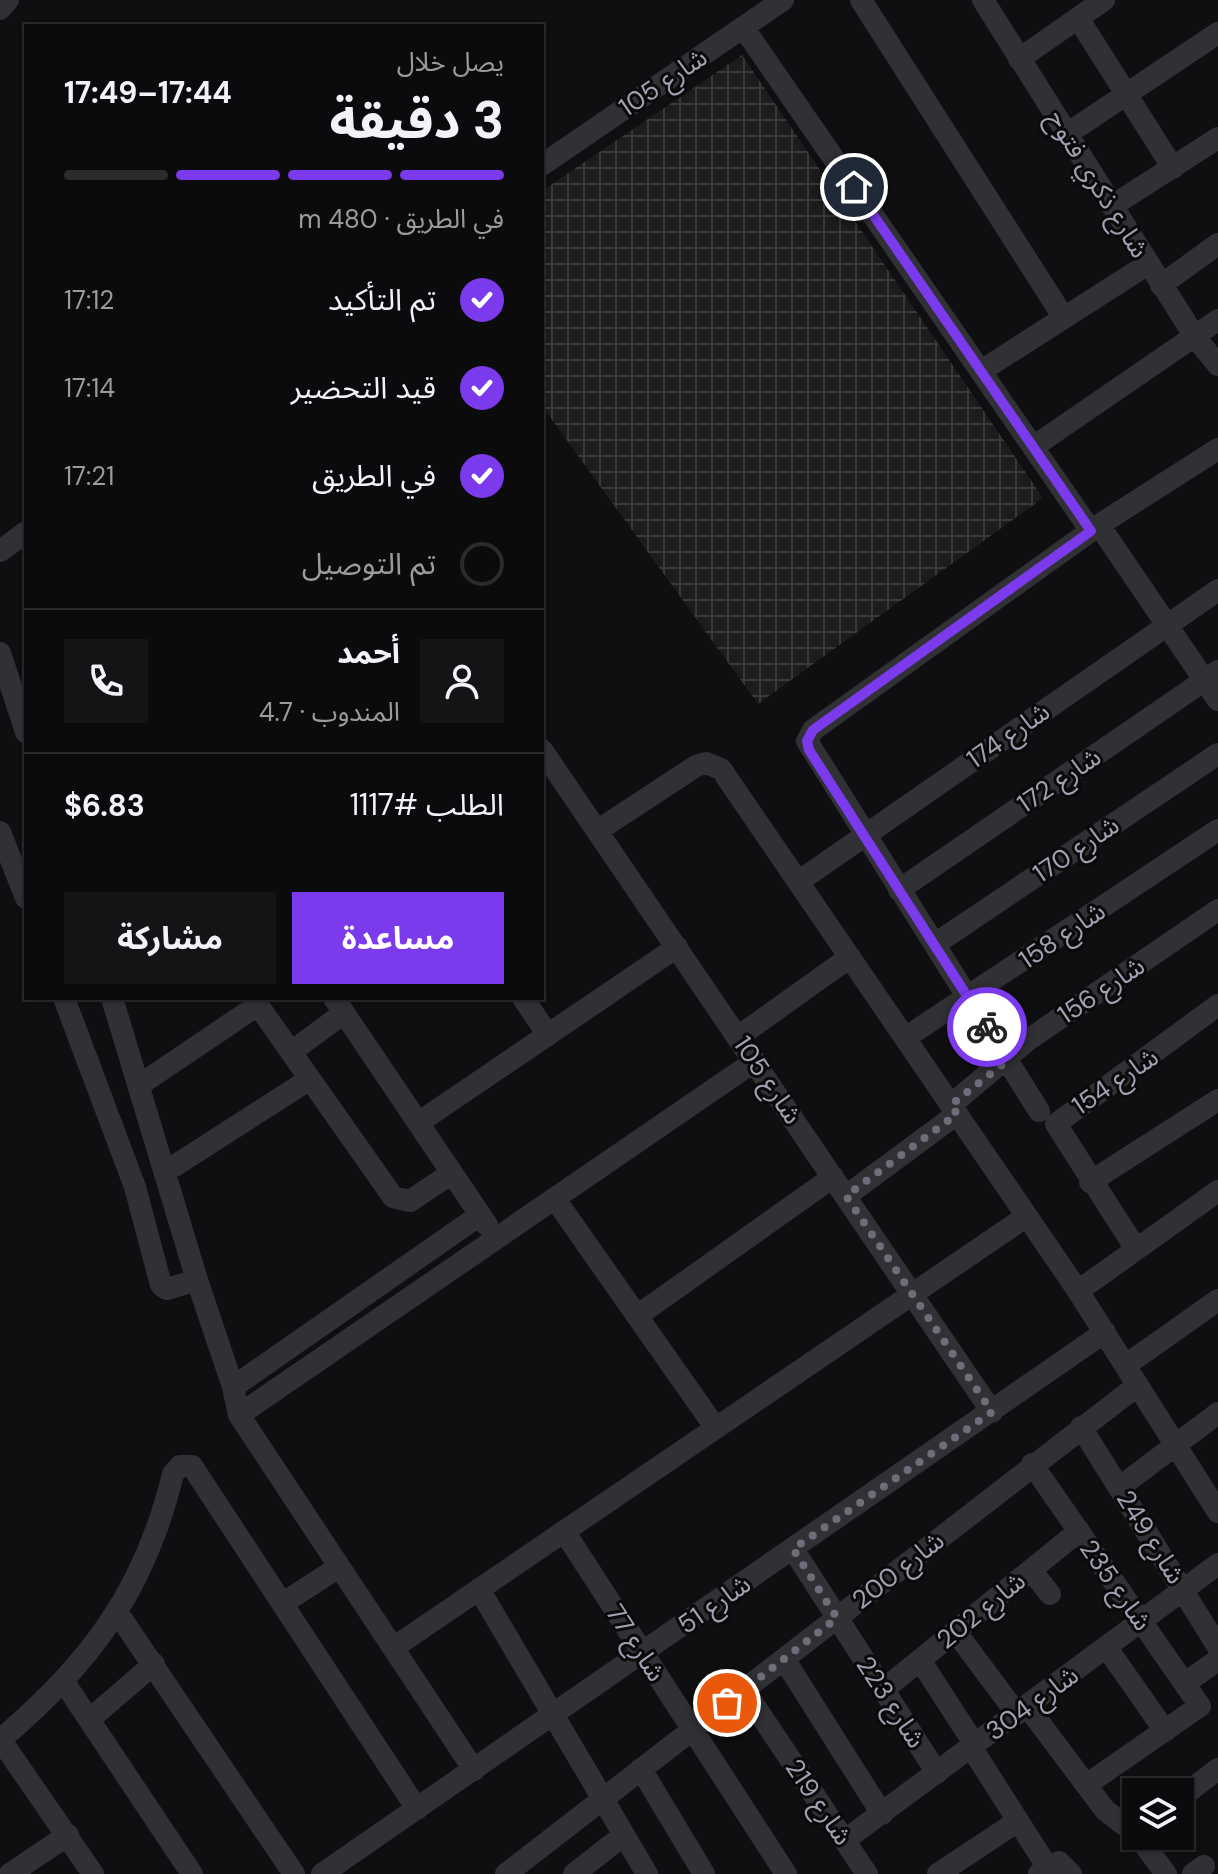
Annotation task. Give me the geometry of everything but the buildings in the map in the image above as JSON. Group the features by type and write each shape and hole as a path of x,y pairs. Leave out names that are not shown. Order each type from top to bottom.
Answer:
{"street":[{"path":"0,9 8,0"},
{"name":"شارع 105","path":"544,164 783,0"},
{"path":"861,0 1064,318"},
{"name":"شارع ذكري فتوح","path":"983,0 1161,285 1195,337 1218,365"},
{"path":"1019,59 1104,0"},
{"path":"1078,18 1173,168"},
{"path":"743,27 1033,447 1211,676 1218,700"},
{"path":"1067,134 1218,33"},
{"path":"1112,206 1218,138"},
{"path":"1161,285 1218,244"},
{"path":"981,371 1148,264"},
{"path":"1033,447 1218,320"},
{"path":"1039,1111 809,750 807,741 813,730 1095,528 1218,449"},
{"name":"شارع 174","path":"798,882 1218,590"},
{"path":"0,653 24,725"},
{"name":"شارع 172","path":"899,890 1211,676"},
{"name":"شارع 105","path":"544,753 992,1412"},
{"name":"شارع 170","path":"935,944 1218,754"},
{"path":"597,831 696,766 714,765 721,769 1078,1291 1218,1512"},
{"name":"شارع 158","path":"905,1038 1218,830"},
{"path":"0,832 24,893"},
{"name":"شارع 156","path":"846,1196 954,1109 1028,1040 1218,910"},
{"path":"418,1123 677,947"},
{"path":"738,1037 850,957"},
{"path":"65,1000 135,1187 161,1285 167,1289 197,1280"},
{"path":"113,1000 141,1084 239,1415 474,1770"},
{"path":"524,1000 548,1035"},
{"path":"141,1084 256,1002 393,1197 410,1201 452,1173"},
{"path":"291,1052 339,1006 497,1239"},
{"name":"شارع 154","path":"1136,1249 1057,1131 1057,1121 1216,1011"},
{"path":"239,1415 755,1061"},
{"path":"165,1172 310,1079"},
{"path":"1090,1182 1218,1100"},
{"path":"637,1316 833,1177"},
{"path":"1078,1291 1218,1191"},
{"path":"555,1199 715,1427"},
{"path":"233,1387 480,1215"},
{"path":"393,1648 1027,1216"},
{"path":"1126,1365 1218,1300"},
{"name":"شارع 51","path":"322,1874 1105,1332"},
{"name":"شارع 200","path":"520,1869 641,1769 1138,1385"},
{"path":"1120,1487 1174,1446 1215,1421"},
{"name":"شارع 249","path":"1081,1427 1218,1647"},
{"name":"شارع 235","path":"1032,1464 1200,1706 1165,1731"},
{"path":"93,1874 0,1740 64,1682 105,1633 149,1544 173,1474 186,1465 196,1468 417,1809"},
{"name":"شارع 77","path":"564,1531 786,1874"},
{"name":"شارع 202","path":"883,1690 1079,1531"},
{"name":"شارع 223","path":"793,1549 937,1773"},
{"name":"شارع 304","path":"845,1840 1218,1564"},
{"path":"283,1603 339,1567"},
{"path":"1031,1570 1050,1594"},
{"path":"479,1589 647,1874"},
{"path":"117,1612 294,1874"},
{"path":"955,1631 1112,1819 1122,1825"},
{"path":"1086,1785 1165,1731 1107,1648"},
{"path":"784,1659 882,1814"},
{"path":"920,1660 1018,1821 1055,1870"},
{"path":"1185,1683 1218,1660"},
{"path":"90,1719 154,1664"},
{"path":"64,1682 192,1874"},
{"name":"شارع 219","path":"744,1690 867,1874"},
{"path":"641,1769 704,1874"},
{"path":"1194,1788 1218,1770"},
{"path":"938,1874 1018,1821"},
{"path":"10,1874 68,1835"},
{"path":"574,1874 624,1835"},
{"path":"1148,1850 1166,1874"}],"shaded area":[{"path":"742,55 1043,498 758,704 544,409 544,190"}],"way so far":[{"path":"727,1703 837,1618 793,1549 992,1412 846,1196 957,1114 951,1105 1008,1060 987,1027"}],"route":[{"path":"854,187 1091,531 813,730 807,741 809,750 987,1027"}]}
